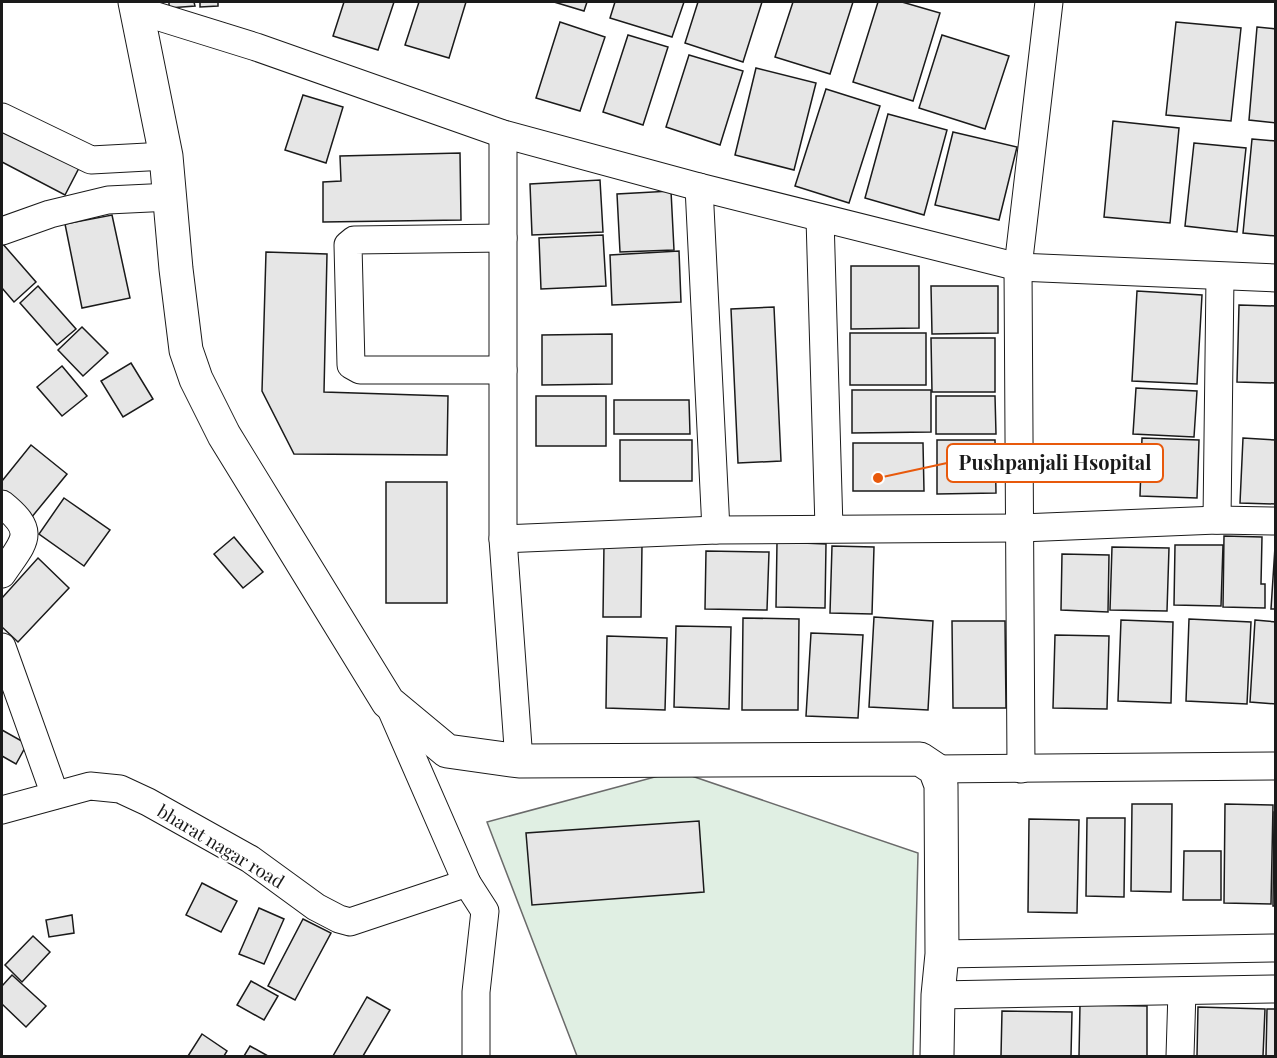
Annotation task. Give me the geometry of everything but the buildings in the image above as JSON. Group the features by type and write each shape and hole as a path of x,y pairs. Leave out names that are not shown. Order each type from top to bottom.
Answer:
{"street":[{"path":"1021,769 1018,267 1049,2"},
{"path":"136,6 503,134 699,187 1018,267 1275,278"},
{"path":"136,6 166,156 186,350 196,379 224,435 388,702 467,883 484,911 476,992 476,1056"},
{"path":"2,117 91,160 166,156"},
{"path":"503,134 503,539 519,761"},
{"path":"699,187 716,530"},
{"path":"2,231 50,214 108,200 171,197"},
{"path":"820,218 829,528"},
{"path":"503,238 354,240 348,245 351,365 360,370 503,370"},
{"path":"1217,520 1220,276"},
{"path":"2,504 19,517 25,530 23,542 2,574"},
{"path":"503,539 716,530 1021,528 1217,520 1275,521"},
{"path":"2,647 55,795"},
{"path":"388,702 447,751 519,761 920,759 935,769 1275,766"},
{"path":"935,769 941,785 942,954 938,995 937,1056"},
{"name":"bharat nagar road","path":"2,810 90,786 120,789 148,802 250,859 316,907 350,922 467,883"},
{"path":"942,954 1275,948"},
{"path":"938,995 1275,989"},
{"path":"1180,1056 1182,990"}],"green space":[{"path":"677,771 918,853 913,1056 577,1056 487,822"}],"place":[{"name":"Pushpanjali Hsopital","path":"878,478"}]}
